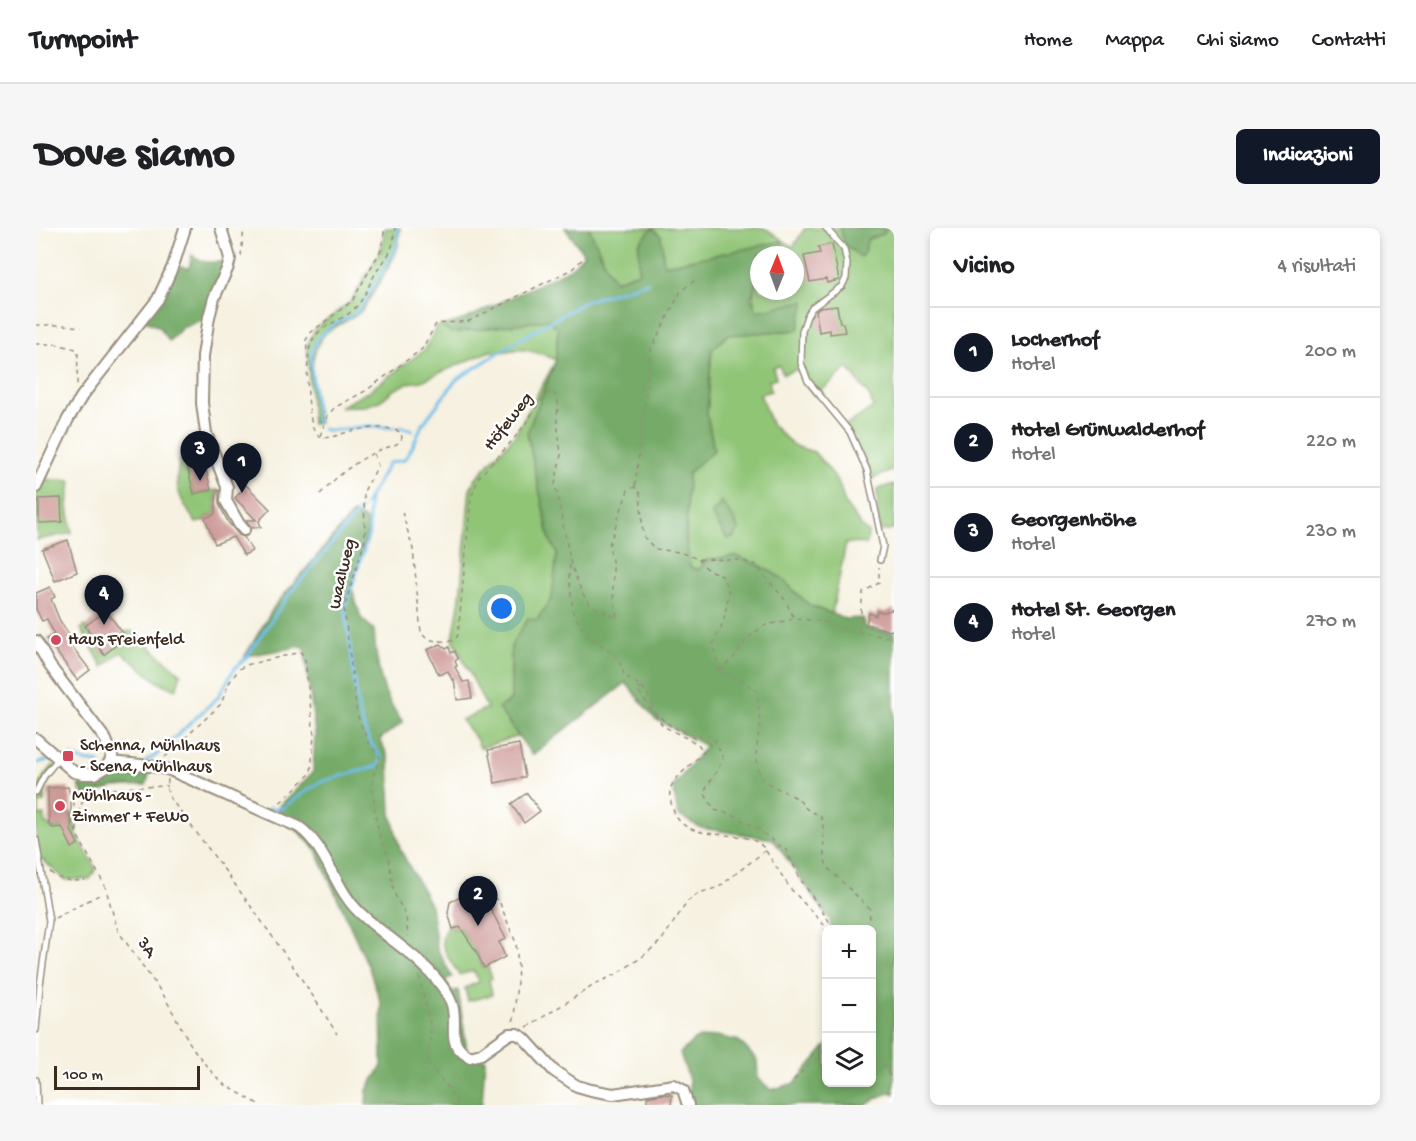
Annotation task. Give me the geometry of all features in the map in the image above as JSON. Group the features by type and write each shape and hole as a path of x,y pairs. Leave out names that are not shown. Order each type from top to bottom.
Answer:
{"street":[{"path":"36,487 68,418 82,396 158,299 173,266 185,228"},
{"path":"221,228 230,258 214,298 208,325 203,356 202,403 206,433 227,487 226,501 244,530"},
{"path":"36,641 50,666 106,740 111,749 110,762"},
{"path":"36,739 74,772 94,774 110,762 170,770 299,827 311,835 344,893 358,912 409,953 442,986 453,1010 453,1037 462,1053 470,1057 481,1054 513,1031 524,1038 559,1074 577,1086 613,1094 679,1088 688,1105"}],"lane":[{"path":"826,228 844,249 847,263 846,278 842,286 812,308 807,315 802,331 801,363 808,381 850,432 867,470 883,546 880,560"},
{"path":"36,792 44,776 59,757"},
{"path":"36,840 49,921 36,1030"},
{"path":"36,1080 37,1105"}],"path":[{"path":"320,494 344,470 399,442 402,435 398,430 361,429 349,431 334,438 320,437 311,421 307,378 306,340 310,333 352,301 381,250 385,228"},
{"path":"308,351 314,337 324,327 345,316 360,303 376,272 388,256 395,228"},
{"path":"320,437 327,417 334,408 367,390 422,350 436,324 469,321 572,269 586,256"},
{"path":"695,280 681,291 651,349 635,487 640,493 643,536 655,549 679,552 698,559 738,560 755,564 785,600 794,618"},
{"path":"36,325 81,327"},
{"path":"36,344 56,344 76,349 78,352 77,386 82,396"},
{"name":"Höfeweg","path":"402,512 413,549 421,633 424,638 430,640 454,641 458,635 471,498 475,485 479,477 523,428 546,394 553,391 558,402 557,420 561,454 555,483 571,564"},
{"name":"waalweg","path":"374,454 378,466 364,492 363,499 365,540 344,608 357,714 368,742 380,757 376,767"},
{"path":"571,564 582,593 591,605 616,618 613,566 609,544 628,490 635,487"},
{"path":"698,559 708,570 722,575 729,593 723,623 713,644 719,670"},
{"path":"858,632 863,592 879,583 880,560"},
{"path":"571,564 569,576 573,612 585,633 618,657 624,675 642,687 655,713 668,724 694,738 706,733 714,738 723,758 717,774 709,782 704,792 715,810 736,816 786,850 801,880 832,925"},
{"path":"719,670 734,657 746,640 763,626 794,618 826,622 846,630 894,638"},
{"path":"156,767 221,704 229,683 239,669 246,665 301,652 305,660 314,735 311,773 274,806"},
{"path":"719,670 739,679 756,691 760,723 756,755 760,777 773,788 796,797 807,812 820,815 823,823 824,860 828,868 870,909 869,925"},
{"path":"642,687 637,690 663,726 698,744 704,752 684,771 670,789 670,802 675,816 682,825 702,832 757,841 790,888 824,925"},
{"path":"170,770 167,786 170,798 232,879 302,977 337,1034"},
{"name":"3A","path":"74,772 73,822 105,886 118,931 168,1002 192,1047 222,1083 260,1105"},
{"path":"77,834 77,816 84,798 116,788 167,786"},
{"path":"513,1031 615,975 642,957 661,941 688,901 699,893 719,887 765,850"},
{"path":"40,860 52,874 60,879 70,882 85,880"},
{"path":"49,921 101,894"},
{"path":"484,900 493,897 499,901 516,943 518,968 513,1031"},
{"path":"876,1002 894,1031"},
{"path":"794,1080 822,1052"},
{"path":"876,1052 894,1082"}],"green space":[{"path":"385,228 400,228 398,247 386,271 358,314 328,331 316,349 312,376 319,423 312,424 307,345 315,329 351,301 381,250"},
{"path":"565,228 589,228 615,281 639,272 639,244 652,228 661,236 664,265 750,248 750,300 757,311 805,301 798,330 728,335 712,349 707,415 714,450 688,473 686,540 690,567 698,570 707,560 735,556 757,564 780,577 809,605 845,619 863,618 866,628 894,633 894,1094 892,1092 866,1105 689,1105 689,1080 680,1053 695,1039 717,1036 739,1041 757,1060 758,1078 771,1090 795,1083 822,1051 822,1087 876,1087 876,925 831,925 830,920 773,839 701,828 678,815 673,787 706,746 655,719 626,683 532,755 498,708 511,700 511,646 528,618 537,620 552,598 557,553 550,540 527,433 556,360 558,328 547,320 451,333 442,326 466,319 570,269 584,254"},
{"path":"589,228 764,228 791,246 781,246 782,242 750,246 750,248 663,266 661,236 639,244 639,272 615,281"},
{"path":"805,228 894,228 894,470 867,481 856,448 844,427 873,407 870,397 848,368 815,396 803,381 798,369 783,374 779,365 773,368 776,378 769,380 771,391 760,394 771,424 794,446 814,452 832,473 840,487 845,504 868,532 867,544 846,543 832,614 809,605 780,577 757,564 698,570 690,567 686,540 688,473 714,450 707,415 712,349 728,335 798,330 756,311 753,300 804,300 804,246 794,246"},
{"path":"840,228 885,228 885,233 867,240 861,257 845,245"},
{"path":"783,241 782,246 758,246"},
{"path":"192,255 205,262 228,261 209,317 182,328 169,341 159,327 142,319 173,266 189,268"},
{"path":"547,320 558,328 556,360 524,350 490,351 421,381 408,383 380,401 365,406 340,407 369,391 425,349 436,327 442,326 451,333"},
{"path":"556,360 527,433 550,540 557,553 552,598 537,620 511,646 511,700 499,708 518,736 480,748 477,740 461,720 487,708 453,639 460,598 470,489 475,479 515,435"},
{"path":"201,435 204,442 201,442 197,451 185,455 194,494 217,490 215,514 205,518 206,521 196,523 183,503 177,478 184,445"},
{"path":"44,479 71,481 68,506 72,533 37,540 36,496"},
{"path":"894,484 894,530 879,531 877,489"},
{"path":"721,501 739,530 733,538 727,539 711,513"},
{"path":"353,513 366,520 368,528 352,589 361,618 374,630 381,679 389,701 403,722 380,739 389,759 391,813 400,849 431,906 437,948 452,977 445,980 452,992 458,990 468,1058 485,1059 482,1105 366,1105 367,1090 382,1066 381,1004 369,968 316,850 277,809 313,772 315,733 304,646 245,656 274,607"},
{"path":"85,626 104,655 126,638 123,633 133,632 181,674 176,690 158,682 121,652 103,667 81,629"},
{"path":"54,765 58,768 46,785 44,802 39,803 39,816 44,815 45,823 53,829 70,826 72,812 77,835 96,869 90,879 66,880 39,857 36,840 36,795 44,776"},
{"path":"132,770 150,771 146,785 114,787 85,796 79,786 84,781"},
{"path":"451,922 453,929 460,927 476,951 483,968 488,967 492,978 489,979 492,995 468,1001 465,988 479,982 474,971 459,975 447,955 442,942 445,929"}],"building":[{"path":"832,244 839,280 827,283 826,279 810,282 804,256 820,253 818,247"},
{"path":"837,306 840,323 843,323 845,332 830,334 830,330 819,332 816,311 820,308"},
{"path":"204,462 211,490 194,494 187,466"},
{"path":"246,485 270,509 259,521 261,527 251,528 246,520 256,520 235,498"},
{"path":"217,490 219,490 219,504 228,522 239,535 244,537 252,551 244,555 233,537 215,544 205,518 215,514"},
{"path":"61,498 62,522 39,523 39,499"},
{"path":"68,540 77,572 55,581 42,549"},
{"path":"50,587 55,597 51,599 60,621 75,643 71,645 90,670 77,680 47,639 54,634 47,619 42,621 36,609 36,593"},
{"path":"894,609 894,629 890,631 866,624 869,613 876,616 877,611 884,612"},
{"path":"106,611 126,637 104,655 85,626"},
{"path":"441,644 446,649 449,647 451,653 455,651 458,659 455,661 457,666 455,667 463,682 469,681 472,698 457,700 454,679 452,680 448,671 439,675 427,650"},
{"path":"519,744 525,777 495,783 488,750"},
{"path":"68,787 71,798 71,830 78,844 72,848 62,827 53,828 49,825 48,788"},
{"path":"527,793 540,811 524,823 511,804"},
{"path":"475,890 481,904 487,902 506,939 499,942 505,957 484,968 460,927 453,929 448,913 450,902"},
{"path":"672,1095 671,1105 647,1105 647,1097"}],"waterway":[{"path":"317,423 311,365 312,351 317,339 335,324 357,313 396,249 398,228"},
{"path":"365,505 389,463 404,460 422,425 456,380 520,339 586,301 648,282"},
{"path":"323,429 329,431 368,426 395,428"},
{"path":"401,427 412,430"},
{"path":"267,809 282,808 320,782 378,766 381,757 369,741 359,714 345,608 369,534 369,499"},
{"path":"146,761 156,755 218,697 235,668 246,658 290,593 361,509"},
{"path":"71,757 99,763"},
{"path":"36,763 50,760"}],"place":[{"name":"Georgenhöhe","path":"200,481"},
{"name":"Locherhof","path":"242,493"},
{"name":"Hotel St. Georgen","path":"104,625"},
{"name":"Haus Freienfeld","path":"56,640"},
{"name":"Schenna, Mühlhaus - Scena, Mühlhaus","path":"68,756"},
{"name":"Mühlhaus - Zimmer + FeWo","path":"60,806"},
{"name":"Hotel Grünwalderhof","path":"478,926"}]}
